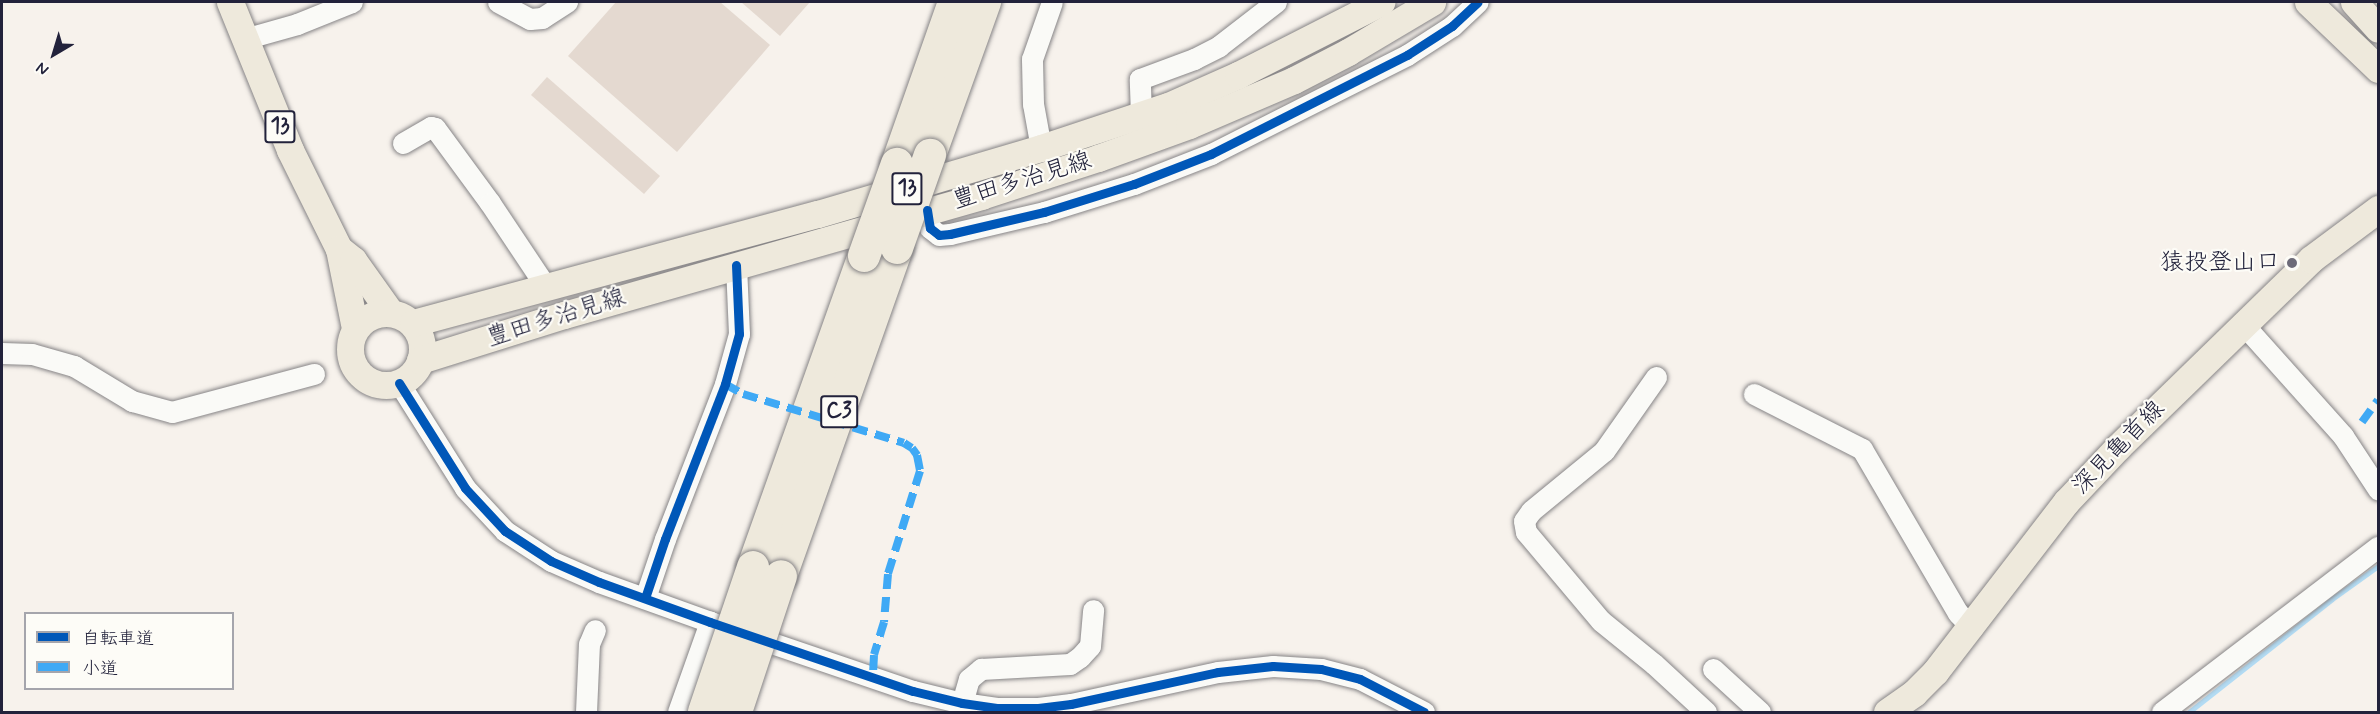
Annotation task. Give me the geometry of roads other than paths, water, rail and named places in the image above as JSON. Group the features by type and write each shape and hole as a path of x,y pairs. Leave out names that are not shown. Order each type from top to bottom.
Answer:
{"highway":[{"path":"891,164 937,2"},
{"name":"C3","path":"736,712 767,572 860,264 891,164 954,2"},
{"name":"C3","path":"704,712 767,572 897,248 985,2"}],"main road":[{"name":"13","path":"230,2 290,150 339,249 356,328 349,346 350,358 355,369 375,384 387,386 399,383"},
{"name":"豊田多治見線","path":"356,328 369,316 401,318 546,287 942,179 1041,148 1141,115 1238,75 1381,2"},
{"name":"豊田多治見線","path":"420,360 564,315 1034,179 1189,125 1294,80 1432,2"},
{"path":"2308,2 2379,69"},
{"path":"2324,2 2379,61"},
{"path":"2354,2 2379,29"},
{"path":"2363,2 2379,20"},
{"name":"深見亀首線","path":"1887,712 1928,679 1971,628 2066,502 2242,323 2311,259 2379,209"},
{"name":"13","path":"339,249 353,260 423,347 420,360"},
{"path":"399,383 416,369 420,360"}],"street":[{"path":"244,39 297,24 352,2"},
{"path":"498,2 530,19 542,18 567,2"},
{"path":"1041,148 1033,104 1032,59 1052,2"},
{"path":"1141,115 1140,79 1194,59 1219,46 1276,2"},
{"path":"927,210 930,228 939,235 950,234 1044,212 1134,184 1211,154 1413,51 1452,26 1478,2"},
{"path":"403,143 430,127 435,128 490,203 546,287"},
{"path":"645,598 664,539 725,384 739,334 736,266"},
{"path":"2242,323 2343,436 2379,489"},
{"path":"2,353 32,354 74,366 132,401 172,412 314,374"},
{"path":"1656,377 1604,451 1531,511 1524,521 1527,532 1601,621 1654,664 1707,712"},
{"path":"399,383 465,488 505,531 551,561 582,576 710,622 913,691 962,703 997,708 1109,704 1218,672 1273,666 1321,669 1360,679 1424,712"},
{"path":"1754,394 1862,449 1958,613 1971,628"},
{"path":"2162,712 2379,547"},
{"path":"962,703 969,679 981,669 1070,664 1080,657 1090,646 1093,610"},
{"path":"678,712 710,622"},
{"path":"586,712 589,644 595,630"},
{"path":"1713,669 1760,712"}],"waterway":[{"path":"2189,712 2332,599 2378,566"}],"place":[{"name":"猿投登山口","path":"2292,263"}]}
